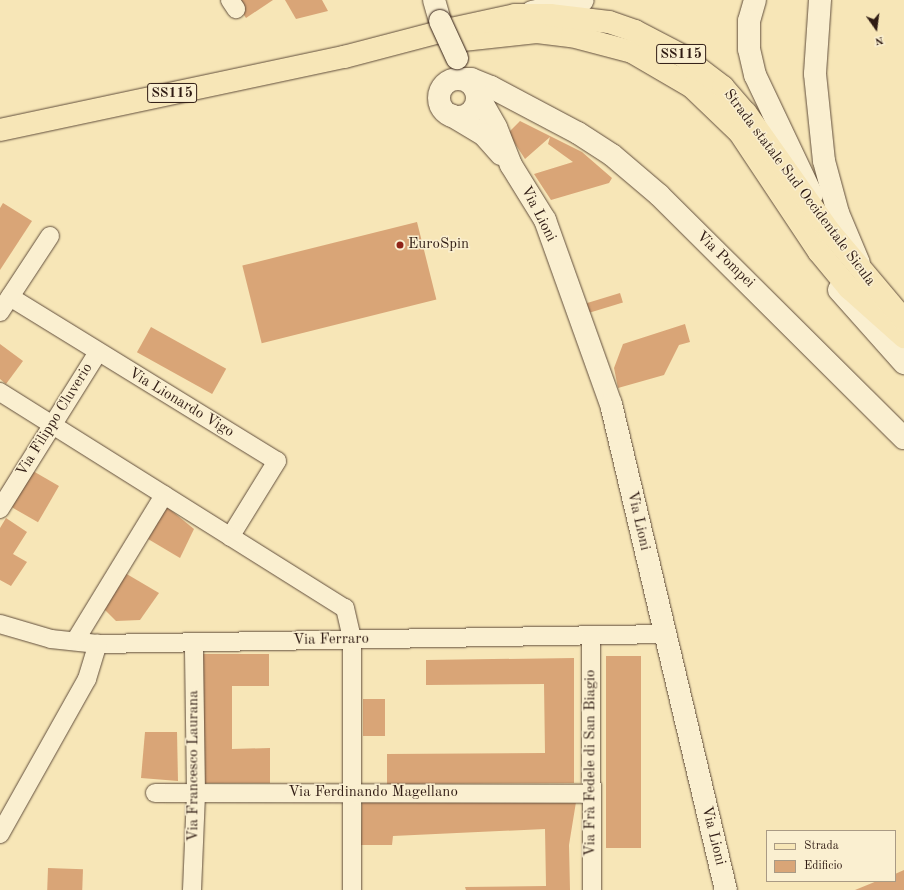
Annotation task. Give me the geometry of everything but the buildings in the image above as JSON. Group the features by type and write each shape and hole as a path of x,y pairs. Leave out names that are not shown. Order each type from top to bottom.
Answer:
{"main road":[{"name":"Strada statale Sud Occidentale Sicula","path":"0,130 344,57 451,29 515,15 550,14 609,22 635,31 681,54 723,87 746,113 830,232 864,275 904,320"},
{"name":"Strada statale Sud Occidentale Sicula","path":"344,57 508,34 537,32 599,42 632,52 692,87 734,127 819,252 849,288 904,337"}],"street":[{"path":"434,0 440,21 470,91 496,127 511,165"},
{"path":"515,15 581,0"},
{"path":"755,0 749,21 749,49 755,75 830,232"},
{"path":"820,0 815,74 824,161 838,213 864,275"},
{"path":"470,91 444,85 439,97 442,108 483,134 511,165"},
{"path":"451,115 462,116 470,91"},
{"name":"Via Pompei","path":"470,91 520,105 578,133 612,155 659,195 904,438"},
{"path":"496,127 499,114 520,105"},
{"name":"Via Lioni","path":"511,165 545,220 610,404 726,890"},
{"path":"789,206 812,259 904,364"},
{"path":"5,305 50,236"},
{"name":"Via Lionardo Vigo","path":"5,305 98,352 277,461 230,537"},
{"name":"Via Filippo Cluverio","path":"0,509 98,352"},
{"path":"0,392 345,608 352,639 352,890"},
{"path":"75,641 164,495"},
{"name":"Via Ferraro","path":"0,624 51,639 98,644 665,634"},
{"name":"Via Frà Fedele di San Biagio","path":"590,635 592,890"},
{"name":"Via Francesco Laurana","path":"192,890 196,793 194,642"},
{"path":"0,834 87,679 98,644"},
{"name":"Via Ferdinando Magellano","path":"155,793 592,794"}],"place":[{"name":"EuroSpin","path":"400,245"}]}
